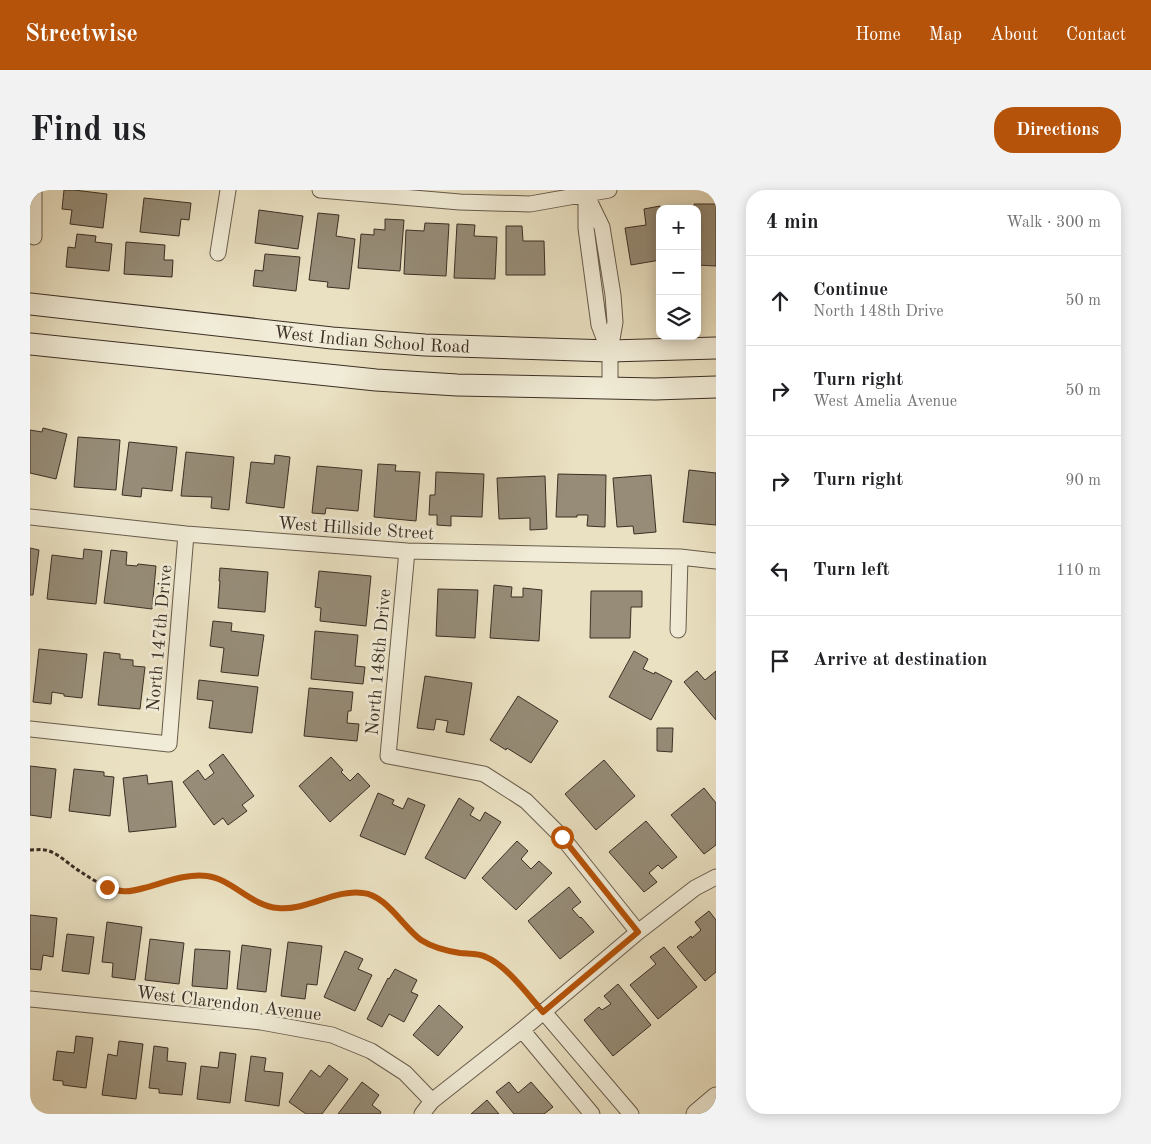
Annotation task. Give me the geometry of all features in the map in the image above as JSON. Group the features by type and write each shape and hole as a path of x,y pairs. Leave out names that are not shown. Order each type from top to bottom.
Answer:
{"main road":[{"name":"West Indian School Road","path":"30,304 332,338 424,345 610,351 716,348"},
{"path":"30,344 376,380 458,385 655,389 716,387"}],"street":[{"path":"34,190 34,237"},
{"path":"218,253 228,190"},
{"path":"320,190 460,202 530,204 586,192 609,190"},
{"path":"586,192 602,227 613,295 615,322 610,351 610,388"},
{"path":"586,192 586,228 599,325 610,351"},
{"path":"592,274 610,272"},
{"name":"West Hillside Street","path":"30,517 186,534 407,551 680,557 716,561"},
{"name":"North 147th Drive","path":"30,729 169,744 186,534"},
{"name":"North 148th Drive","path":"407,551 388,756 484,774 526,801 562,837 638,932"},
{"path":"678,630 680,557"},
{"path":"422,1114 432,1101 522,1030 638,932 695,888 716,877"},
{"name":"West Clarendon Avenue","path":"30,999 261,1022 332,1035 371,1051 405,1073 432,1101"},
{"path":"543,1012 630,1114"},
{"path":"522,1030 592,1114"},
{"path":"696,1114 716,1097"}],"path":[{"path":"30,850 46,850 59,856 91,878 121,892 193,875 218,878 259,903 277,908 293,908 348,893 365,892 386,904 412,933 423,941 448,951 487,957 513,978 543,1012"}],"building":[{"path":"64,190 107,194 103,228 70,224 72,210 62,209"},
{"path":"144,198 191,203 189,220 181,219 179,236 140,232"},
{"path":"716,204 716,266 701,265 701,205 694,205"},
{"path":"656,207 656,261 631,265 625,228 646,225 644,209"},
{"path":"259,210 303,216 298,249 255,243"},
{"path":"318,213 339,215 336,236 355,239 349,289 327,287 328,282 309,280"},
{"path":"385,219 404,220 400,271 358,268 361,234 374,235 374,229 385,230"},
{"path":"425,223 449,224 446,276 404,274 406,230 424,231"},
{"path":"457,224 475,225 474,236 497,237 495,279 454,278"},
{"path":"506,226 522,226 523,241 544,241 545,275 506,275"},
{"path":"77,234 96,236 95,242 112,244 109,271 66,267 68,247 75,248"},
{"path":"126,242 165,245 164,260 173,260 172,277 124,274"},
{"path":"265,254 300,257 296,291 253,286 255,270 263,271"},
{"path":"43,428 67,434 56,479 30,473 30,430 42,432"},
{"path":"78,437 120,440 116,490 74,487"},
{"path":"129,442 177,447 172,491 142,488 141,497 122,495"},
{"path":"186,452 234,457 229,510 211,508 212,497 181,496"},
{"path":"275,455 290,457 284,508 246,503 251,462 274,464"},
{"path":"378,464 396,465 395,471 420,472 416,521 374,517"},
{"path":"317,466 362,470 358,511 326,508 325,514 312,513"},
{"path":"689,470 716,473 716,525 683,522"},
{"path":"436,472 484,474 482,517 451,516 451,526 437,525 437,515 429,515 430,495 435,495"},
{"path":"558,474 606,475 605,527 587,526 588,515 556,517"},
{"path":"651,475 656,532 634,534 633,526 617,527 613,478"},
{"path":"545,476 547,529 530,530 530,518 499,519 497,478"},
{"path":"30,548 39,550 33,595 30,595"},
{"path":"84,549 102,551 96,604 47,599 52,555 83,559"},
{"path":"111,550 127,552 126,565 156,566 152,609 104,603"},
{"path":"220,568 268,572 265,612 218,608"},
{"path":"319,571 371,576 366,626 320,621 321,608 315,607"},
{"path":"494,585 512,587 511,597 523,597 523,588 542,590 539,641 490,638"},
{"path":"438,589 478,590 475,638 436,636"},
{"path":"591,591 642,591 642,607 631,607 630,638 590,638"},
{"path":"213,621 232,623 231,631 264,635 258,676 221,672 224,648 210,646"},
{"path":"315,631 358,635 355,666 365,667 363,684 311,679"},
{"path":"39,649 87,654 82,698 64,696 64,694 52,692 51,704 33,702"},
{"path":"634,651 648,659 643,669 654,674 655,672 672,681 651,720 609,697"},
{"path":"104,652 120,654 120,659 133,660 133,666 145,667 140,709 98,705"},
{"path":"697,671 705,680 716,671 716,720 684,682"},
{"path":"425,676 472,683 464,735 446,732 448,721 436,719 434,730 417,728"},
{"path":"199,680 258,687 252,733 209,728 213,701 197,699"},
{"path":"309,688 353,692 351,711 348,711 347,723 359,724 357,741 304,736"},
{"path":"518,696 558,721 531,763 490,740"},
{"path":"657,728 673,728 672,752 657,751"},
{"path":"223,754 254,796 242,805 247,811 228,825 223,818 214,825 183,782 198,770 205,780 214,773 209,765"},
{"path":"331,757 350,781 358,773 370,786 330,822 299,786"},
{"path":"604,760 635,796 596,830 565,794"},
{"path":"30,766 56,769 51,818 30,815"},
{"path":"74,769 104,772 104,776 114,777 110,816 69,811"},
{"path":"147,775 148,784 172,781 176,827 129,832 123,778"},
{"path":"704,788 716,803 716,845 704,854 671,815"},
{"path":"378,793 394,800 392,804 403,809 408,798 425,805 405,855 360,836"},
{"path":"459,798 474,808 470,815 480,821 485,812 501,822 465,879 425,858"},
{"path":"646,821 677,857 662,869 658,865 649,873 657,882 644,892 609,852"},
{"path":"517,841 528,851 521,859 531,869 539,861 552,873 516,910 482,878"},
{"path":"569,887 581,902 572,909 594,932 560,959 528,921"},
{"path":"709,911 716,920 716,972 705,981 677,947 701,930 695,922"},
{"path":"30,915 57,918 53,957 43,955 41,970 30,969"},
{"path":"107,922 142,927 135,980 112,977 113,963 102,962"},
{"path":"67,934 94,937 89,974 62,971"},
{"path":"150,939 184,943 179,984 145,980"},
{"path":"288,942 322,946 317,985 307,984 305,999 281,996"},
{"path":"242,945 271,949 266,992 237,989"},
{"path":"664,947 697,987 658,1019 630,985 656,964 650,957"},
{"path":"195,949 230,951 227,989 192,986"},
{"path":"345,951 363,959 358,969 372,975 355,1011 324,997"},
{"path":"395,969 417,980 411,992 418,995 404,1022 389,1014 382,1027 367,1019 388,978"},
{"path":"618,984 651,1025 613,1056 584,1020 599,1007 602,1010 611,1004 604,996"},
{"path":"439,1005 463,1027 438,1056 413,1035"},
{"path":"76,1036 93,1038 86,1088 63,1085 63,1081 53,1080 57,1051 74,1053"},
{"path":"119,1041 143,1044 136,1099 102,1095 108,1054 117,1056"},
{"path":"154,1046 168,1048 167,1061 186,1063 182,1095 159,1093 159,1089 149,1088"},
{"path":"220,1052 236,1054 230,1103 197,1099 201,1066 218,1068"},
{"path":"251,1056 266,1058 264,1071 283,1073 279,1106 245,1101"},
{"path":"329,1065 348,1079 322,1114 306,1114 289,1102 311,1070 320,1077"},
{"path":"362,1082 379,1095 372,1105 381,1112 380,1114 338,1114"},
{"path":"509,1082 518,1093 531,1082 553,1107 544,1114 514,1114 496,1092"},
{"path":"487,1100 499,1114 471,1114"}],"route":[{"path":"107,887 121,892 131,891 193,875 206,876 218,878 259,903 277,908 293,908 348,893 365,892 386,904 412,933 423,941 448,951 487,957 513,978 543,1012 638,932 562,837"}]}
